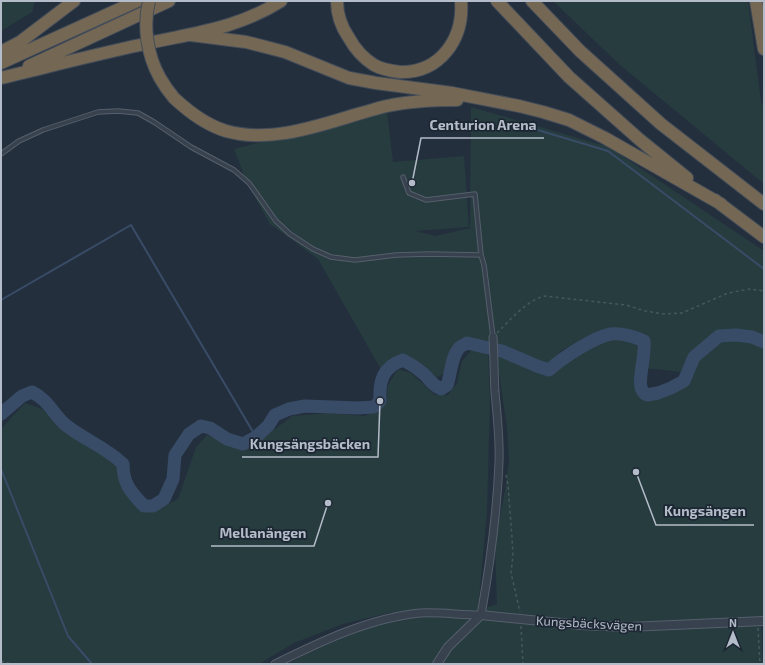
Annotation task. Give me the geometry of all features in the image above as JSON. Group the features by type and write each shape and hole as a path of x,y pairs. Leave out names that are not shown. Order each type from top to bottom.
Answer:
{"highway":[{"path":"1,52 20,42 74,1"},
{"path":"1,63 137,1"},
{"path":"149,1 146,23 148,43 160,79 174,98 188,110 205,122 225,130 243,134 262,135 313,127 387,106 422,101 486,100"},
{"path":"1,78 169,1"},
{"path":"1,78 92,55 221,28 244,20 281,1"},
{"path":"337,1 337,8 344,31 356,50 375,66 393,71 410,72 426,68 440,59 454,42 460,24 461,1"},
{"path":"497,1 569,77 640,140 764,237"},
{"path":"532,1 580,51 661,124 764,204"},
{"path":"756,1 764,49"},
{"path":"191,35 246,42 285,52 349,78 452,93 519,106 569,120 605,138 721,204"}],"street":[{"path":"437,664 448,647 481,615 486,587 499,462 493,337"},
{"path":"275,664 299,652 356,628 397,616 421,613 481,615"},
{"name":"Kungsbäcksvägen","path":"481,615 581,625 628,627 761,621"}],"lane":[{"path":"1,154 19,141 43,130 98,112 118,110 138,113 191,147 234,170 249,183 276,221 290,234 313,249 331,257 355,260 396,255 481,255"},
{"path":"403,177 409,193 426,200 474,194 493,337"}],"path":[{"path":"493,337 522,308 533,300 544,296 626,305 645,311 664,314 682,313 728,294 750,290 764,292"},
{"path":"505,470 508,485 513,555 511,573 521,619 523,664"},
{"path":"760,664 761,621"},
{"path":"1,661 12,664"}],"green space":[{"path":"1,1 35,1 32,12 1,31"},
{"path":"553,1 748,1 761,101 764,108 764,184 620,65"},
{"path":"471,107 609,147 764,251 764,337 736,330 717,331 690,355 682,372 645,368 650,351 646,334 612,329 594,334 562,350 549,363 515,354 499,346 468,338 455,348 449,360 447,372 436,378 420,363 400,354 391,360 382,371 318,259 270,224 247,183 234,149 387,111 393,162 464,156 469,227 416,231 435,236 470,228"},
{"path":"615,336 635,340 642,345 637,391 645,398 659,396 688,382 697,359 720,339 727,337 752,341 764,345 764,621 761,622 763,664 288,664 310,652 355,633 393,612 343,624 294,643 259,664 1,664 1,429 25,403 42,409 62,425 115,458 127,490 142,510 161,508 178,499 196,447 207,435 229,443 253,446 292,416 330,413 364,416 378,411 386,402 388,385 398,369 411,373 435,395 448,395 457,383 462,361 472,350 488,350 490,400 487,512 478,610 497,604 495,542 509,461 507,428 496,352 513,357 551,374 569,356 601,340"}],"waterway":[{"path":"531,128 608,151 764,269"},
{"path":"1,300 131,225 256,437"},
{"path":"1,414 22,396 32,392 38,395 67,426 117,458 123,464 124,477 132,492 144,506 153,506 164,499 173,479 175,455 189,434 201,426 210,428 227,439 243,444 256,437 268,426 275,415 289,409 305,406 358,408 374,407 380,401 381,382 386,371 396,363 403,360 419,370 433,384 441,389 447,385 456,352 460,347 467,343 502,351 549,370 570,354 596,339 611,334 623,335 644,341 640,381 643,391 647,395 658,393 684,381 694,357 719,336 736,335 752,337 764,342"},
{"path":"1,469 68,636 92,664"}],"place":[{"name":"Centurion Arena","path":"412,183"},
{"name":"Kungsängsbäcken","path":"380,401"},
{"name":"Kungsängen","path":"636,472"},
{"name":"Mellanängen","path":"328,503"}]}
